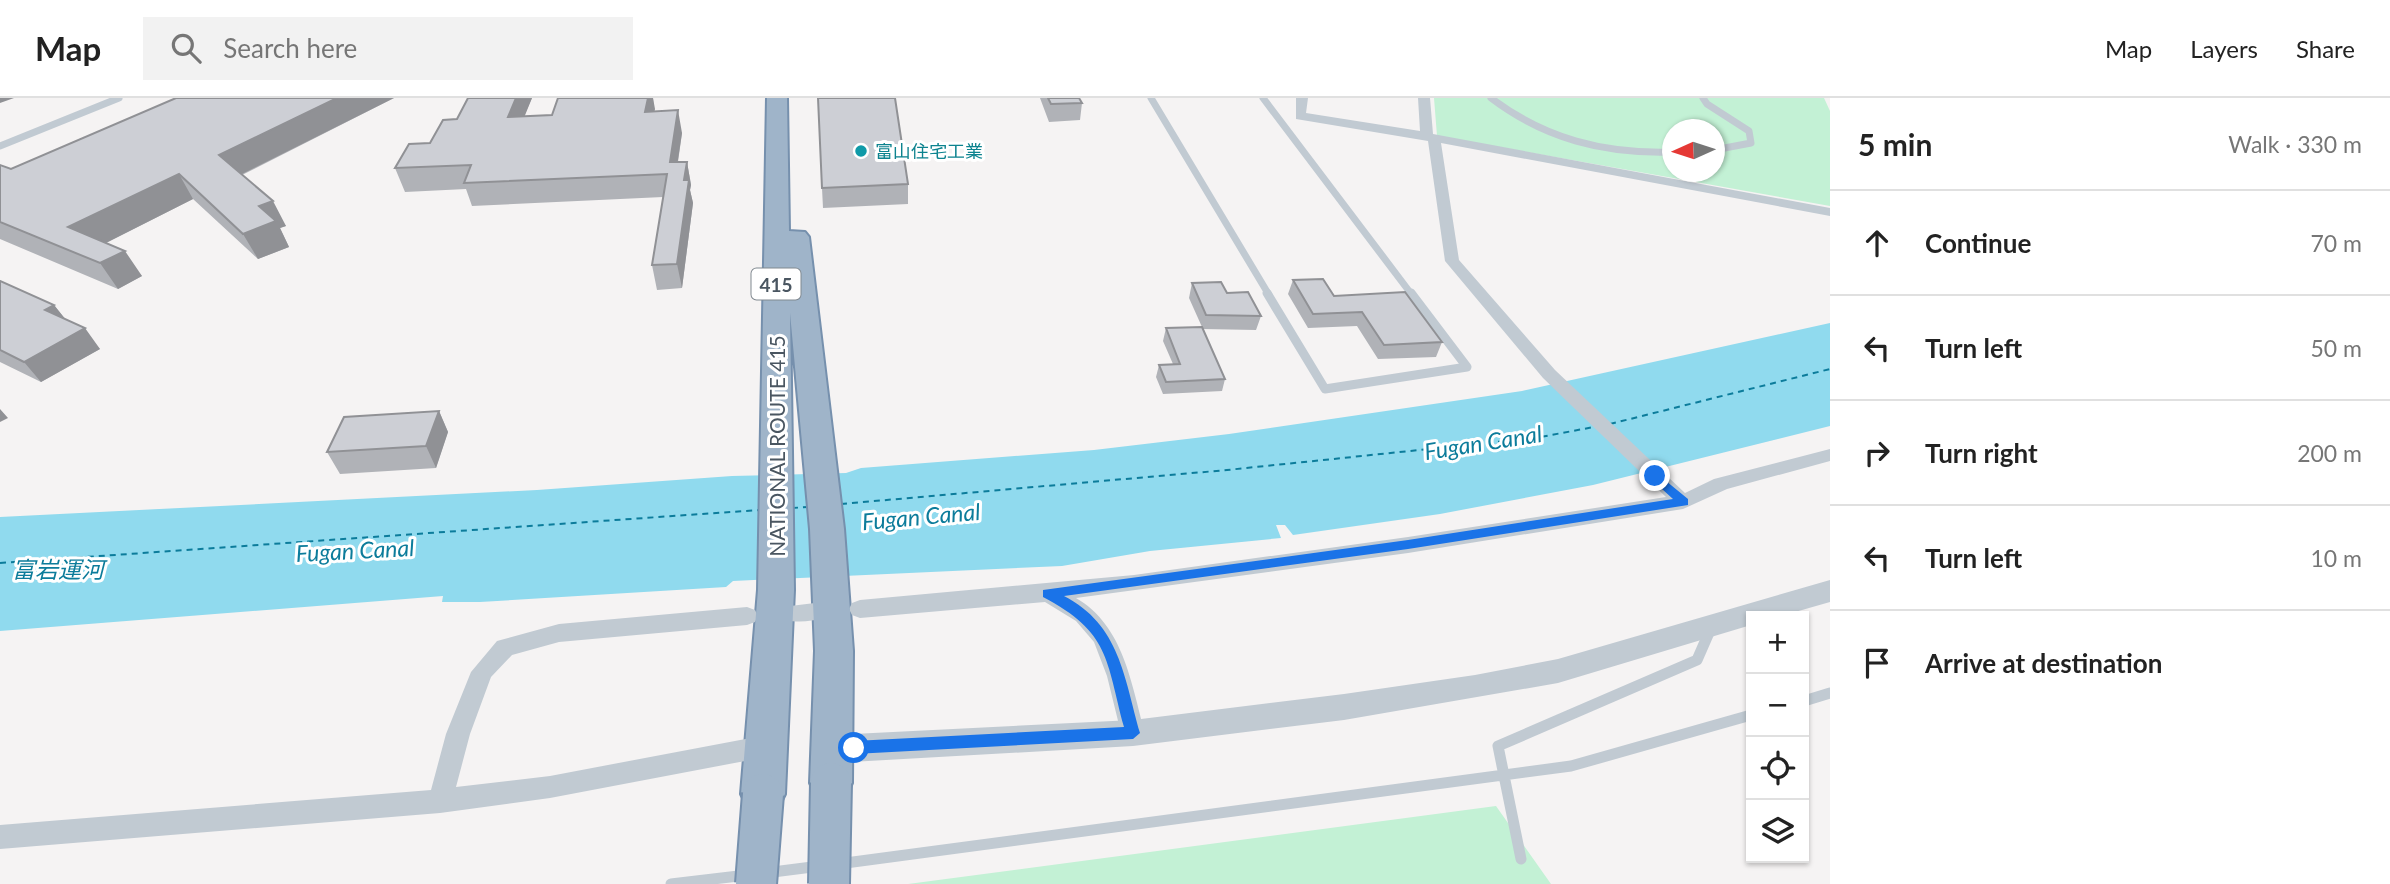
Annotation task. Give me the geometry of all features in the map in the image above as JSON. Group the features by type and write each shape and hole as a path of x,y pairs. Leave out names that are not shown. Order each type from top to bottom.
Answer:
{"highway":[{"name":"NATIONAL ROUTE 415","path":"756,884 766,746 783,601 776,470 777,98"},
{"name":"NATIONAL ROUTE 415","path":"792,98 796,254 835,602 832,766"},
{"name":"415","path":"829,884 832,766"}],"street":[{"path":"1302,98 1300,116 1430,137 1830,212"},
{"path":"1424,98 1452,261 1549,374 1684,502"},
{"path":"783,601 835,602 1048,593 1408,545 1684,502 1721,484 1830,455"},
{"path":"832,766 1133,733 1475,687 1558,671 1830,591"},
{"path":"1048,593 1076,608 1093,623 1108,646 1133,733"},
{"path":"440,801 458,734 482,672 505,648 559,633 747,616"},
{"path":"0,837 440,801 550,787 766,746"}],"lane":[{"path":"0,146 119,98"},
{"path":"1151,98 1325,389 1467,367 1263,98"},
{"path":"1491,98 1539,129 1578,144 1613,152 1662,152"},
{"path":"1703,98 1707,104 1749,131 1751,143 1725,148"},
{"path":"1521,859 1498,746 1697,660 1711,627"},
{"path":"1809,699 1830,693"},
{"path":"671,884 925,853 1571,766 1746,716"}],"green space":[{"path":"1434,98 1824,98 1830,111 1830,206 1695,182 1725,182 1725,119 1662,119 1662,176 1437,136"},
{"path":"1496,806 1551,884 908,884"}],"water":[{"name":"富岩運河","path":"1830,323 1830,426 1593,485 1440,514 1293,535 1285,525 1276,525 1281,538 1150,551 1062,566 733,581 726,587 480,602 442,602 443,596 0,631 0,517 537,490 732,476 846,473 861,468 1094,450 1229,434 1522,391"}],"building":[{"path":"176,98 337,98 219,155 273,201 259,206 276,221 243,234 179,174 68,227 125,251 100,263 0,222 0,165 11,169"},
{"path":"468,98 516,98 508,117 552,115 558,98 648,98 645,112 678,110 670,162 687,162 684,180 689,180 677,264 652,265 667,174 464,183 471,165 395,168 409,144 430,143 443,120 457,119"},
{"name":"富山住宅工業","path":"818,98 895,98 908,184 822,188"},
{"path":"1048,98 1079,98 1082,103 1051,104"},
{"path":"1323,279 1334,296 1405,292 1442,342 1384,345 1362,312 1313,314 1293,280"},
{"path":"0,281 54,305 45,310 85,328 24,362 0,350"},
{"path":"1221,282 1227,293 1248,292 1261,316 1206,315 1192,283"},
{"path":"1202,327 1225,379 1166,382 1159,365 1180,364 1166,328"},
{"path":"439,411 426,446 327,452 344,417"}],"ferry route":[{"path":"1610,424 1830,369"},
{"path":"841,504 1227,470 1535,438 1594,427"},
{"path":"792,508 808,507"},
{"path":"0,563 759,510"}],"place":[{"name":"富山住宅工業","path":"861,151"}],"route":[{"path":"854,748 1133,733 1108,646 1093,623 1076,608 1048,593 1408,545 1684,502 1655,476"}],"water label":[{"name":"Fugan Canal","path":"1483,442"},
{"name":"Fugan Canal","path":"921,516"},
{"name":"Fugan Canal","path":"355,550"}]}
